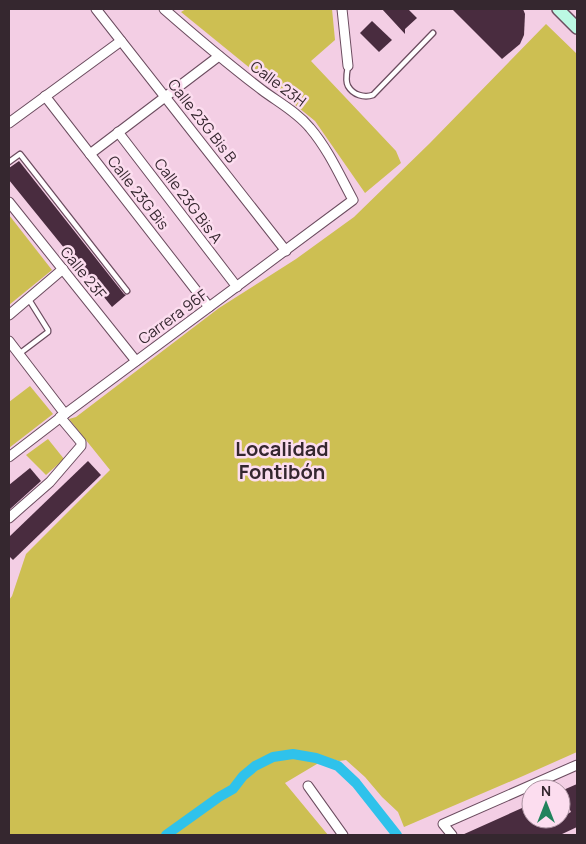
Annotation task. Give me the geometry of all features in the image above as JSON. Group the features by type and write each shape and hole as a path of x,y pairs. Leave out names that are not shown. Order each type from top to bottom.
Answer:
{"main road":[{"path":"558,9 577,28"}],"street":[{"name":"Calle 23G Bis B","path":"96,9 286,250"},
{"name":"Calle 23H","path":"164,9 219,56 264,92 287,107 310,127 324,147 354,200"},
{"path":"342,9 348,66"},
{"path":"9,123 121,41"},
{"path":"90,154 219,56"},
{"name":"Calle 23G Bis","path":"45,96 209,307"},
{"name":"Calle 23G Bis A","path":"118,132 237,287"},
{"name":"Carrera 96F","path":"9,457 354,200"},
{"name":"Calle 23F","path":"9,202 136,361"},
{"path":"9,314 63,269"},
{"path":"9,340 81,442 81,446 50,482 9,518"},
{"path":"452,835 443,824 577,765"},
{"path":"308,786 343,835"}],"lane":[{"path":"348,66 348,86 360,96 372,95 433,32"},
{"path":"9,162 20,154 127,291"},
{"path":"20,354 48,332 28,298"}],"shaded area":[{"path":"186,9 332,9 335,40 311,61 396,151 401,163 365,193 315,121 181,12"},
{"path":"546,24 577,54 577,752 404,827 398,812 365,777 346,760 339,761 327,758 285,783 328,835 9,835 9,600 26,554 110,470 69,419 76,417 219,308 296,259 354,217 430,143"},
{"path":"9,215 52,270 9,305"},
{"path":"30,386 53,414 9,448 9,402"},
{"path":"48,439 64,459 46,475 26,455"}],"building":[{"path":"382,9 408,9 417,18 405,29 405,34"},
{"path":"452,9 523,9 525,14 524,35 520,44 502,59"},
{"path":"372,21 392,40 379,52 360,33"},
{"path":"19,161 126,295 112,307 9,180 9,168"},
{"path":"88,461 101,475 13,560 9,556 9,537"},
{"path":"30,468 41,481 9,510 9,485"},
{"path":"577,784 577,827 560,835 462,835 521,808 521,829 571,829 571,787"}],"waterway":[{"path":"166,835 233,789 243,776 255,766 273,757 293,754 316,758 338,766 356,783 397,835"}],"district":[{"name":"Localidad Fontibón","path":"282,460"}]}
